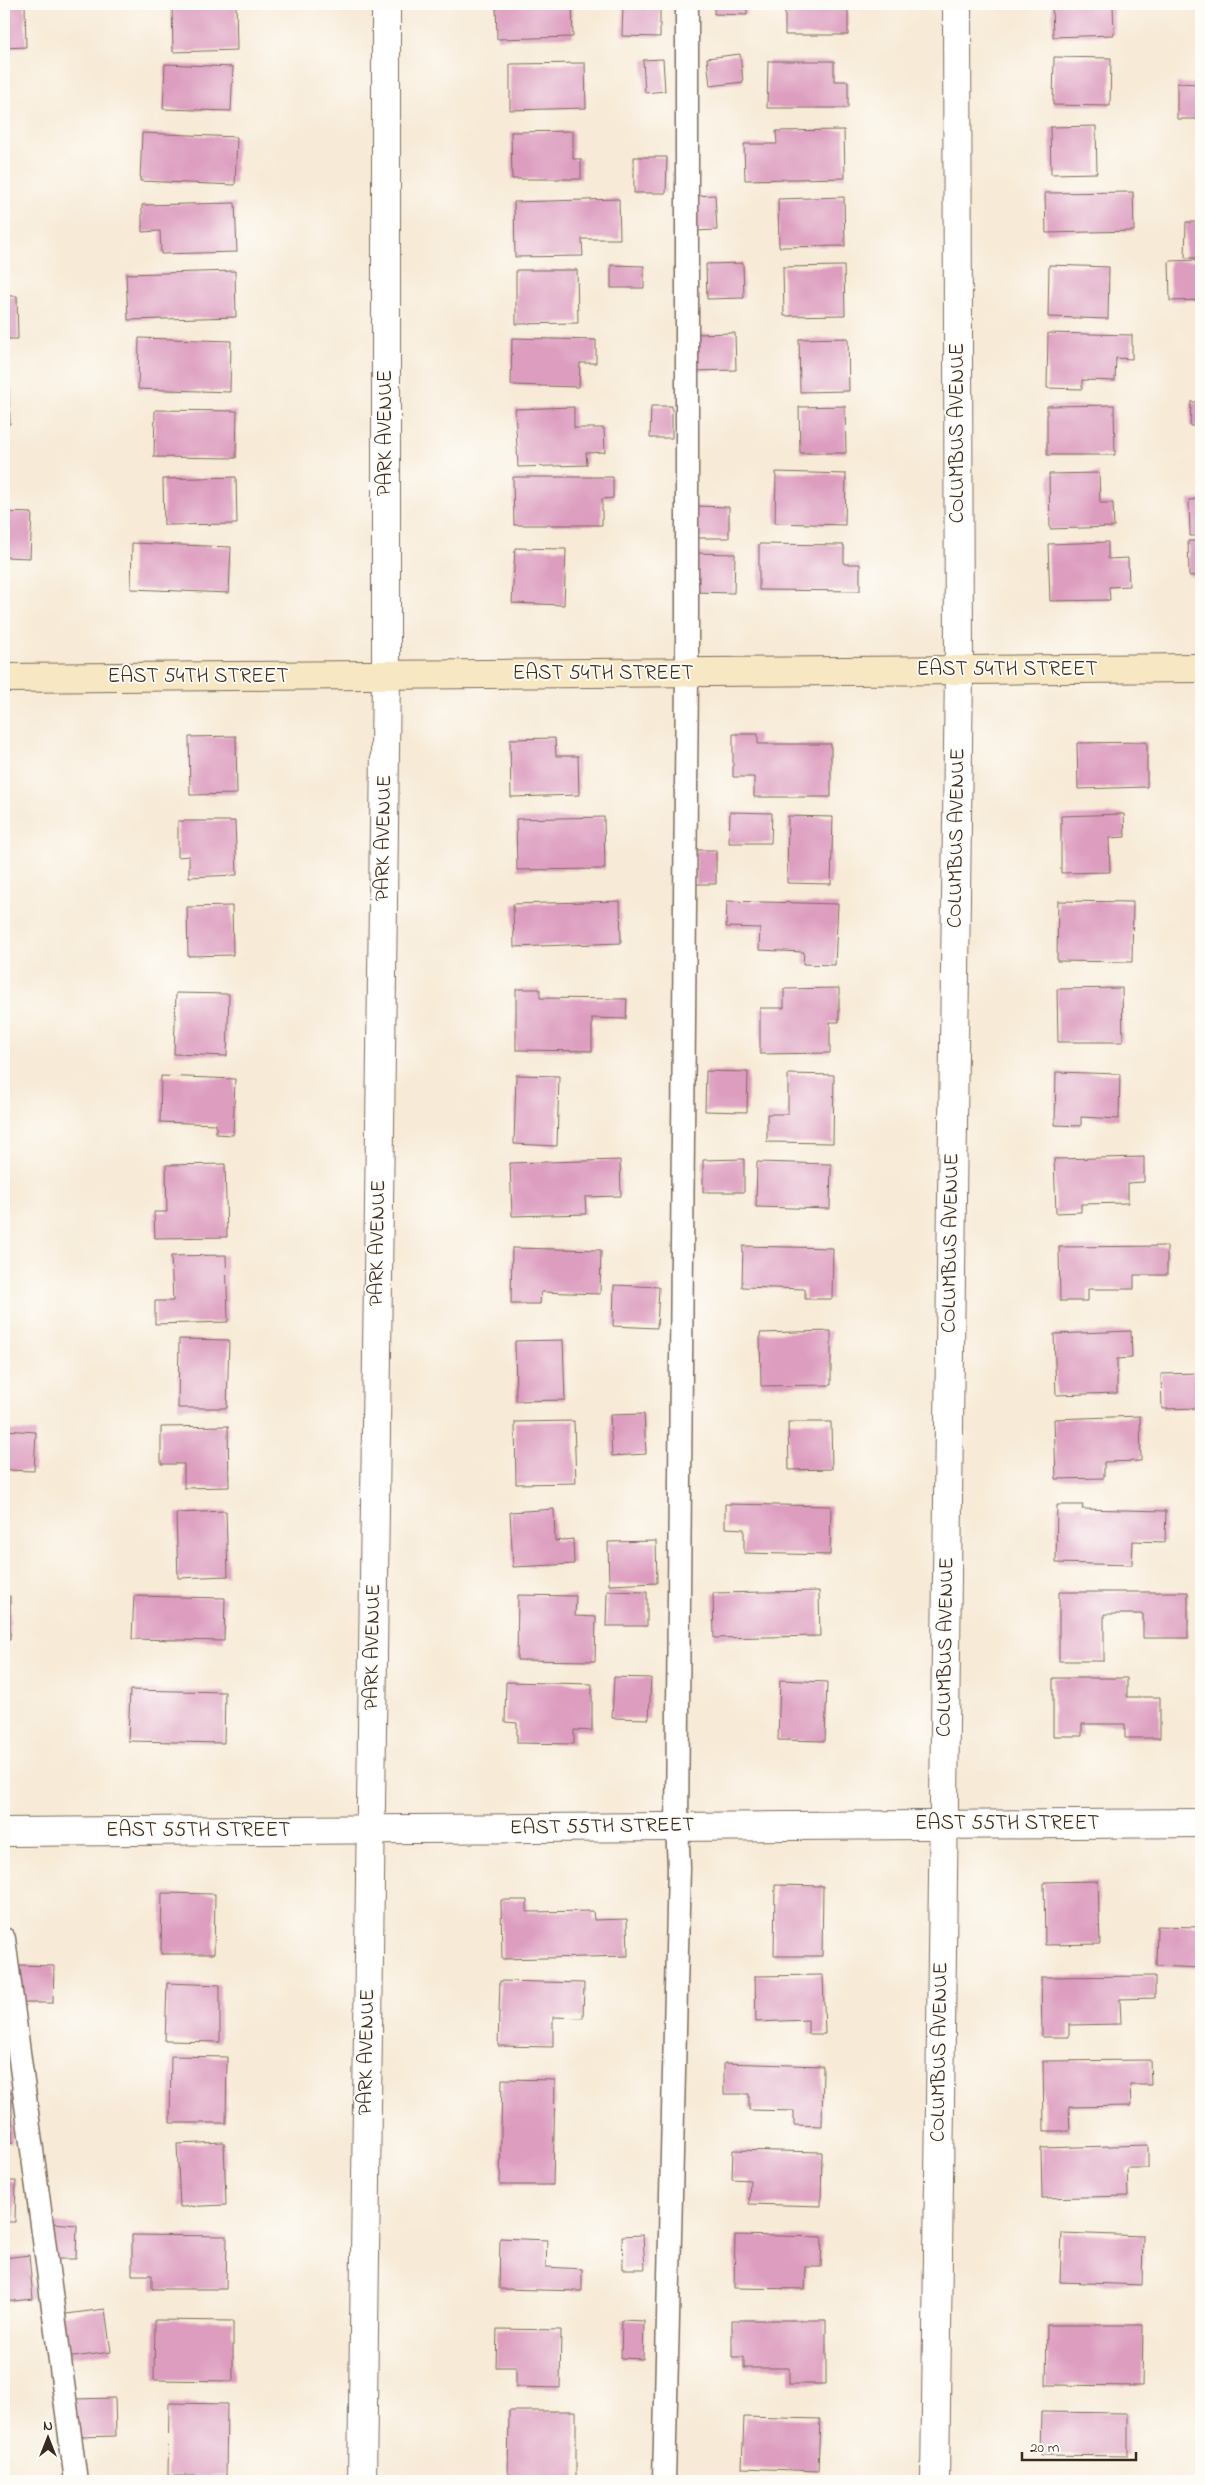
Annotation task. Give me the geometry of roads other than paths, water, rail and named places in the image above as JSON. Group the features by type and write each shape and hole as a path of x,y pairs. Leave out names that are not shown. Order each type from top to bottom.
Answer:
{"street":[{"name":"PARK AVENUE","path":"362,2481 386,676 386,4"},
{"name":"COLUMBUS AVENUE","path":"935,2481 960,670 957,4"},
{"name":"EAST 54TH STREET","path":"4,678 1201,668"},
{"name":"EAST 55TH STREET","path":"4,1832 1201,1823"}],"lane":[{"path":"664,2481 679,1867 687,673 687,4"},
{"path":"4,1939 76,2481"}]}
